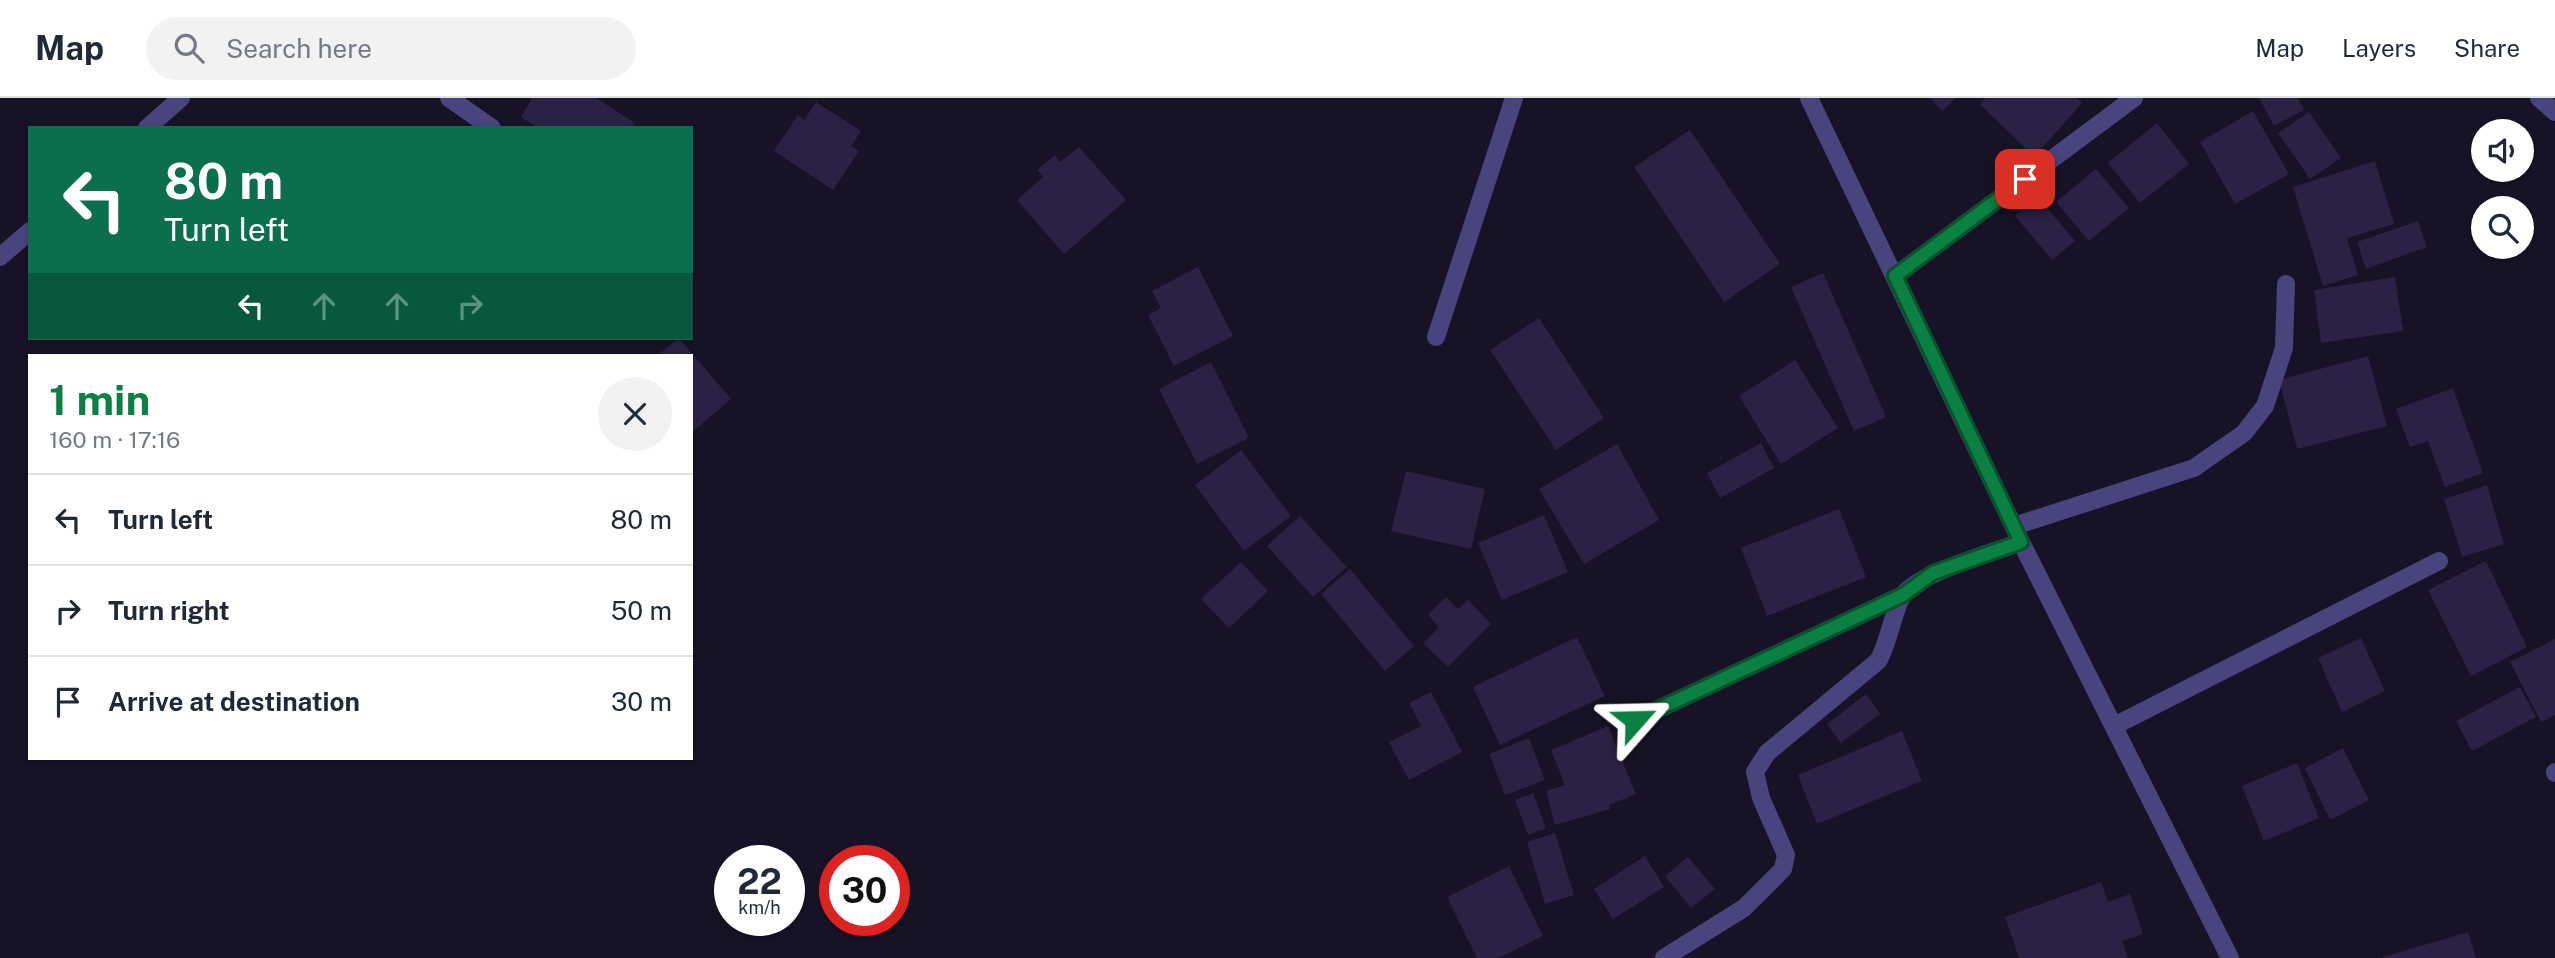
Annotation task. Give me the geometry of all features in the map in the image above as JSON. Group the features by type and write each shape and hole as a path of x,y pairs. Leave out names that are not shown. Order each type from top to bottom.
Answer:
{"street":[{"path":"149,126 181,98"},
{"path":"449,98 489,126"},
{"path":"1436,337 1514,98"},
{"path":"1809,98 2018,534 2230,958"},
{"path":"1895,276 2134,98"},
{"path":"2539,98 2555,112"},
{"path":"0,257 28,233"},
{"path":"1635,720 1903,595 1933,573 2018,534 2194,468 2244,433 2266,406 2284,348 2286,284"},
{"path":"2114,726 2439,561"},
{"path":"1664,958 1744,908 1783,869 1786,855 1761,798 1755,772 1767,753 1878,661 1888,643 1903,595"}],"building":[{"path":"532,98 596,98 635,123 633,126 535,126 521,117"},
{"path":"1930,98 1956,98 1942,111"},
{"path":"1985,98 2077,98 2082,103 2034,157 1980,104"},
{"path":"2259,98 2298,98 2304,110 2274,126"},
{"path":"816,102 861,131 851,146 859,151 833,190 774,151 798,115 804,120"},
{"path":"2253,111 2289,174 2235,204 2200,142"},
{"path":"2309,112 2341,158 2310,179 2278,133"},
{"path":"2157,123 2189,164 2140,203 2108,163"},
{"path":"1690,130 1780,264 1724,302 1634,167"},
{"path":"1079,147 1126,200 1064,254 1017,200 1043,177 1037,170 1055,155 1060,162"},
{"path":"2375,161 2394,224 2347,238 2358,275 2323,286 2293,187"},
{"path":"2096,169 2129,208 2089,241 2056,202"},
{"path":"2038,197 2075,241 2052,260 2015,216"},
{"path":"2418,221 2427,247 2366,269 2357,242"},
{"path":"1198,267 1233,336 1174,366 1148,315 1161,308 1152,291"},
{"path":"1823,273 1886,417 1854,431 1791,287"},
{"path":"2395,277 2403,331 2321,343 2314,290"},
{"path":"1539,318 1604,418 1556,450 1490,350"},
{"path":"677,340 681,340 693,354 659,354"},
{"path":"693,354 731,399 693,431"},
{"path":"2368,356 2387,426 2297,449 2279,380"},
{"path":"1795,360 1838,428 1781,464 1739,396"},
{"path":"1211,362 1249,438 1197,464 1159,389"},
{"path":"2453,388 2483,473 2445,487 2428,441 2410,447 2396,409"},
{"path":"1761,443 1774,468 1720,498 1707,473"},
{"path":"1617,444 1659,520 1584,564 1539,489"},
{"path":"1241,450 1291,516 1244,551 1195,485"},
{"path":"1406,471 1485,489 1471,549 1391,531"},
{"path":"2487,485 2504,544 2462,557 2444,499"},
{"path":"1839,509 1866,577 1767,616 1741,548"},
{"path":"1544,515 1568,572 1502,600 1478,543"},
{"path":"1300,516 1347,567 1313,597 1267,546"},
{"path":"2486,561 2527,647 2471,676 2428,590"},
{"path":"1241,562 1268,591 1229,628 1201,599"},
{"path":"1350,569 1414,646 1385,671 1321,594"},
{"path":"1446,597 1458,609 1468,600 1491,624 1448,667 1423,643 1439,627 1428,615"},
{"path":"1577,637 1605,696 1500,745 1473,687"},
{"path":"2361,638 2385,691 2342,712 2318,658"},
{"path":"2555,639 2555,715 2541,722 2510,662"},
{"path":"2520,687 2536,717 2472,751 2456,721"},
{"path":"1431,692 1462,752 1409,780 1389,742 1421,726 1409,703"},
{"path":"1866,694 1880,714 1841,743 1827,724"},
{"path":"1608,726 1636,794 1609,805 1610,809 1555,825 1546,791 1565,785 1551,750"},
{"path":"1902,731 1922,781 1817,824 1798,775"},
{"path":"1529,738 1545,780 1505,795 1489,754"},
{"path":"2343,748 2369,800 2330,820 2305,768"},
{"path":"2297,763 2319,818 2264,841 2242,786"},
{"path":"1533,793 1546,828 1528,835 1515,800"},
{"path":"1555,833 1574,895 1545,904 1527,842"},
{"path":"1645,856 1664,887 1613,919 1594,889"},
{"path":"1688,857 1715,889 1691,908 1665,876"},
{"path":"1509,866 1543,936 1499,958 1477,958 1447,897"},
{"path":"2101,882 2108,902 2130,894 2143,934 2122,941 2128,958 2019,958 2005,917"},
{"path":"2468,932 2476,958 2383,958 2383,957"}],"route":[{"path":"1635,720 1903,595 1933,573 2021,542 1895,276 2025,179"}]}
